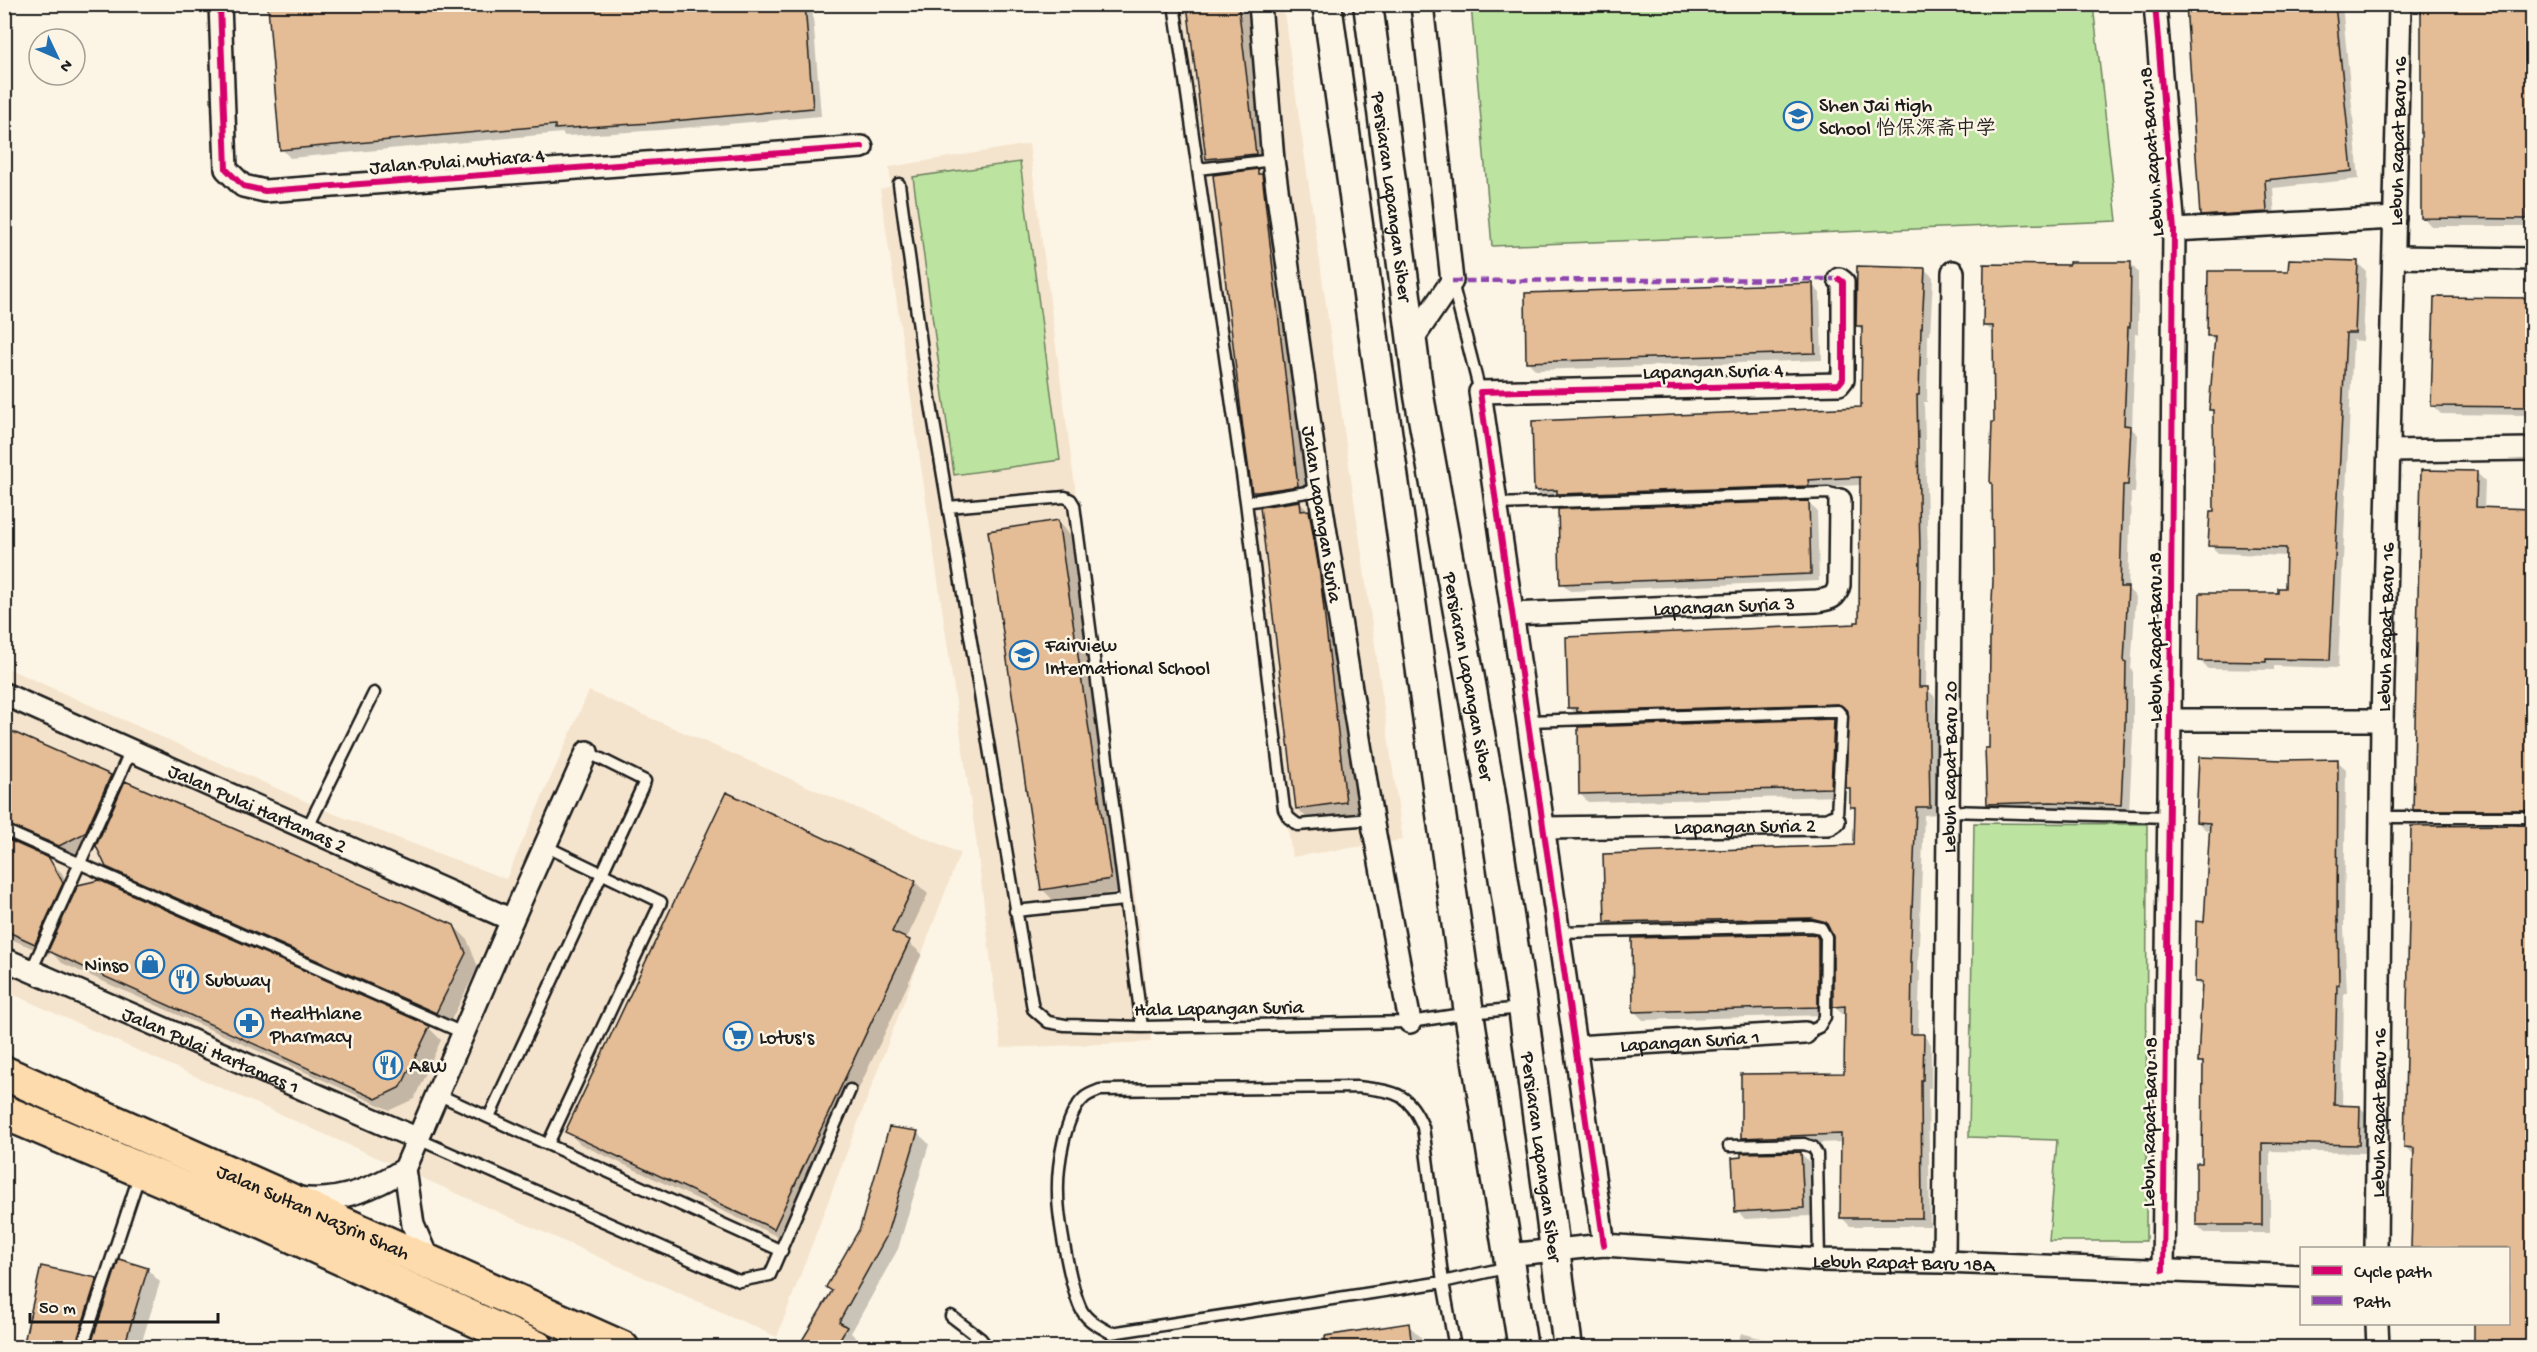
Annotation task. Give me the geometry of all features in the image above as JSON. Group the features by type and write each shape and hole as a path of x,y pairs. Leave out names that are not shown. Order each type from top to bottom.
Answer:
{"highway":[{"name":"Jalan Sultan Nazrin Shah","path":"4,1073 622,1347"},
{"name":"Jalan Sultan Nazrin Shah","path":"4,1112 265,1223 537,1347"}],"main road":[{"name":"Persiaran Lapangan Siber","path":"1327,4 1469,1013 1523,1347"},
{"name":"Persiaran Lapangan Siber","path":"1368,4 1419,396 1490,789 1523,1008 1568,1347"},
{"path":"1383,406 1419,396"}],"street":[{"name":"Jalan Pulai Mutiara 4","path":"220,4 226,169 243,186 265,191 862,147"},
{"name":"Jalan Lapangan Suria","path":"1260,4 1273,160 1319,490 1372,819 1410,1022"},
{"path":"1412,340 1452,281 1422,4"},
{"name":"Lebuh Rapat Baru 18","path":"2155,4 2174,230 2163,1270"},
{"name":"Lebuh Rapat Baru 16","path":"2376,1247 2382,720 2400,4"},
{"path":"2174,230 2395,218"},
{"path":"2395,256 2532,259"},
{"name":"Lebuh Rapat Baru 20","path":"1944,1262 1953,272"},
{"name":"Lapangan Suria 4","path":"1480,392 1839,384 1842,379 1843,282 1839,279"},
{"path":"1480,392 1604,1245"},
{"path":"2389,451 2532,449"},
{"name":"Lapangan Suria 3","path":"1512,614 1806,602 1832,598 1837,593 1839,585 1840,500"},
{"name":"Jalan Pulai Hartamas 2","path":"4,694 512,920"},
{"path":"2170,720 2382,720"},
{"path":"429,1262 413,1226 405,1169 587,752"},
{"name":"Lapangan Suria 2","path":"1544,828 1828,824 1834,821"},
{"name":"Jalan Pulai Hartamas 1","path":"4,959 418,1139"},
{"name":"Lapangan Suria 1","path":"1576,1047 1805,1033"},
{"path":"277,1194 312,1200 347,1196 388,1179 405,1169"},
{"name":"Lebuh Rapat Baru 18A","path":"1509,1261 1556,1249 1604,1245 1819,1260 1944,1262 2300,1276"},
{"path":"2377,1325 2378,1347"}],"lane":[{"path":"1174,4 1246,502 1284,809 1298,825 1372,819"},
{"path":"1198,169 1273,160"},
{"path":"899,184 922,357 1015,911 1125,900"},
{"path":"1452,281 1480,392"},
{"path":"1246,502 1319,490"},
{"path":"1497,504 1828,493 1837,495 1840,500"},
{"path":"948,507 1065,497 1074,505 1142,1028"},
{"path":"307,829 374,693"},
{"name":"Lapangan Suria 2","path":"1528,721 1838,711 1842,716 1837,816 1834,821"},
{"path":"31,971 131,750"},
{"path":"489,1117 645,781 587,752"},
{"path":"1948,811 2169,817"},
{"path":"2382,817 2532,817"},
{"path":"4,830 464,1033"},
{"path":"545,846 661,902 548,1144"},
{"name":"Hala Lapangan Suria","path":"1015,911 1033,1009 1048,1022 1065,1025 1142,1028 1410,1022 1523,1008"},
{"path":"1559,932 1811,926 1821,928 1826,937 1825,1017 1819,1027 1805,1033"},
{"path":"1455,1347 1443,1282 1424,1127 1415,1107 1394,1091 1358,1087 1100,1090 1084,1098 1070,1118 1061,1158 1058,1195 1069,1268 1080,1308 1091,1322 1111,1333 1443,1282 1509,1261"},
{"path":"418,1139 739,1281 770,1275 850,1090"},
{"path":"437,1094 782,1251"},
{"path":"1729,1146 1803,1144 1813,1147 1817,1154 1819,1260"},
{"path":"82,1347 141,1170"},
{"path":"951,1316 988,1347"}],"shaded area":[{"path":"1170,5 1283,5 1403,840 1292,857"},
{"name":"Fairview International School","path":"1029,144 1073,472 1140,931 1151,1042 1001,1048 976,839 880,189 891,186 889,167"},
{"path":"5,667 332,813 506,879 589,691 960,853 777,1337 5,991"}],"green space":[{"name":"Shen Jai High School 怡保深斋中学","path":"1471,5 2093,5 2117,221 1492,246"},
{"path":"1020,162 1060,460 954,475 913,177"},
{"path":"1974,823 2147,824 2146,1241 2049,1241 2057,1140 1969,1137"}],"building":[{"path":"288,4 805,4 813,108 651,123 555,129 555,125 280,150 268,7"},
{"path":"1187,4 1238,4 1256,154 1206,159"},
{"path":"2186,4 2335,4 2352,171 2265,180 2267,212 2200,216"},
{"path":"2421,4 2532,4 2527,219 2421,218"},
{"path":"1258,169 1258,174 1262,174 1298,486 1252,492 1213,175"},
{"path":"2289,259 2358,261 2355,333 2346,333 2330,660 2199,661 2200,593 2278,593 2278,588 2285,588 2286,548 2208,546 2210,511 2214,511 2213,410 2209,410 2215,336 2207,336 2208,271 2288,271"},
{"path":"2069,262 2131,262 2124,425 2131,426 2128,485 2123,485 2120,587 2128,587 2121,805 2051,802 1987,804 1985,748 1989,748 1993,581 1992,483 1990,483 1992,422 1994,422 1993,326 1983,326 1984,264 2069,265"},
{"path":"1857,266 1925,268 1919,395 1917,395 1920,551 1919,687 1928,687 1930,807 1916,807 1910,963 1912,963 1911,1034 1924,1034 1923,1080 1921,1080 1922,1218 1840,1218 1841,1134 1741,1138 1741,1074 1844,1073 1845,1006 1833,1007 1833,937 1826,922 1811,918 1605,922 1603,854 1854,845 1855,807 1850,807 1850,788 1846,788 1848,711 1838,704 1577,712 1577,708 1568,708 1566,637 1859,622 1860,477 1808,480 1809,486 1557,494 1557,490 1534,491 1532,421 1861,407 1862,326 1856,326"},
{"path":"1813,283 1815,353 1526,362 1525,293"},
{"path":"2434,297 2532,298 2532,407 2431,406"},
{"path":"2421,470 2477,471 2476,507 2532,509 2532,810 2413,810"},
{"path":"1300,501 1301,511 1309,510 1320,575 1346,802 1296,809 1260,507"},
{"path":"1809,501 1811,574 1560,584 1558,509"},
{"path":"1058,520 1111,879 1041,890 988,531"},
{"path":"1834,719 1831,788 1579,794 1578,727"},
{"path":"4,728 111,775 85,833 59,846 4,823"},
{"path":"2199,757 2338,759 2339,985 2337,985 2334,1105 2360,1106 2359,1145 2262,1143 2262,1225 2196,1225 2196,1163 2202,1163 2203,1062 2198,1062 2202,982 2195,982 2196,921 2204,922 2210,823 2196,822"},
{"path":"125,781 454,925 466,953 436,1013 106,867 96,846"},
{"name":"Lotus's","path":"726,792 916,881 892,932 910,940 774,1229 565,1132"},
{"path":"2532,825 2530,1347 2474,1347 2474,1325 2510,1325 2510,1247 2411,1247 2414,1148 2404,1147 2411,826"},
{"path":"4,838 49,858 63,883 35,944 4,930"},
{"path":"99,880 430,1026 401,1087 376,1099 48,951 78,885"},
{"path":"1816,935 1818,939 1818,1007 1633,1012 1632,938"},
{"path":"889,1127 918,1131 886,1237 839,1322 847,1327 835,1347 798,1347 832,1291 826,1287 860,1228"},
{"path":"1801,1152 1804,1208 1735,1212 1732,1158 1741,1157 1741,1153"},
{"path":"119,1259 148,1268 124,1347 90,1347"},
{"path":"41,1266 97,1278 75,1347 23,1347"},
{"path":"1409,1323 1412,1347 1326,1347 1325,1336"}],"marked path":[{"path":"1452,281 1839,279"}],"cycle path":[{"path":"220,4 226,169 243,186 265,191 862,147"},
{"path":"2155,4 2174,230 2163,1270"},
{"path":"1604,1245 1480,392 1839,384 1843,379 1843,282 1839,279"}],"place":[{"name":"Shen Jai High School 怡保深斋中学","path":"1798,116"},
{"name":"Fairview International School","path":"1024,655"},
{"name":"Ninso","path":"150,964"},
{"name":"Subway","path":"184,979"},
{"name":"Healthlane Pharmacy","path":"249,1023"},
{"name":"Lotus's","path":"738,1036"},
{"name":"A&W","path":"388,1065"}]}
